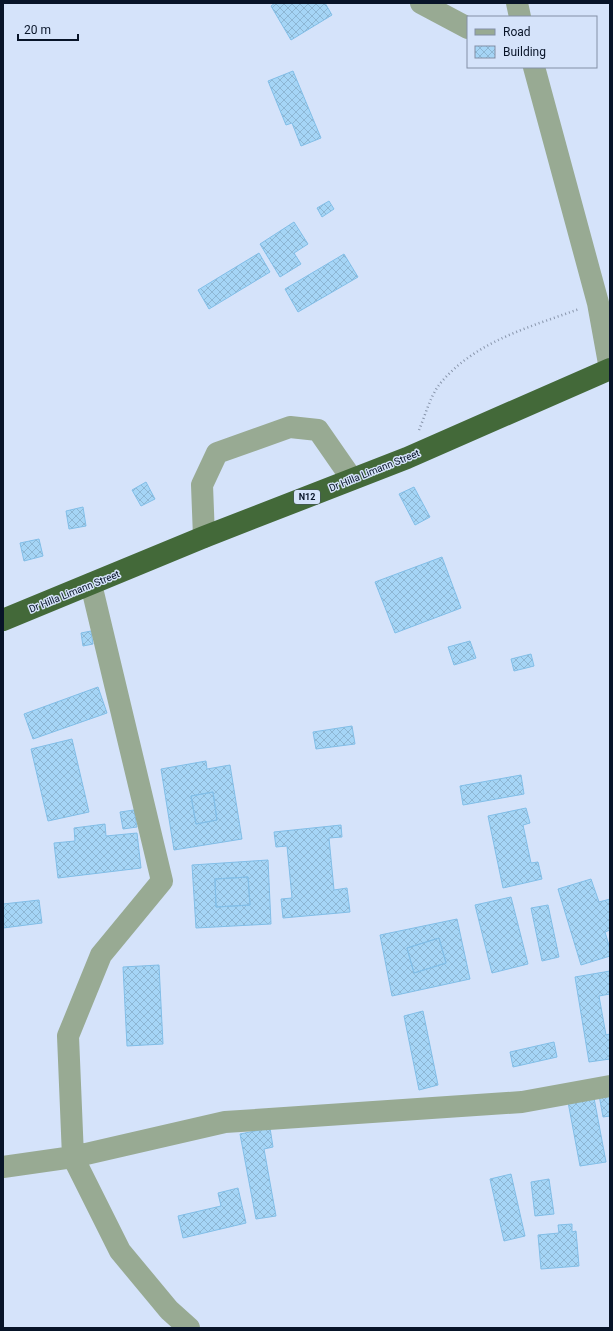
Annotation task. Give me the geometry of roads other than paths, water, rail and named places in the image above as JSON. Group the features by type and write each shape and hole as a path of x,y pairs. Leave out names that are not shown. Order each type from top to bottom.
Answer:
{"highway":[{"name":"Dr Hilla Limann Street","path":"3,620 204,537 407,458 610,369"}],"street":[{"path":"421,3 467,27"},
{"path":"534,68 598,302 610,369"},
{"path":"204,537 202,485 217,453 290,427 318,430 352,479"},
{"path":"91,584 162,881 101,955 68,1036 72,1157 120,1251 169,1310 188,1328"},
{"path":"3,1167 72,1157 225,1122 522,1102 610,1086"}]}
